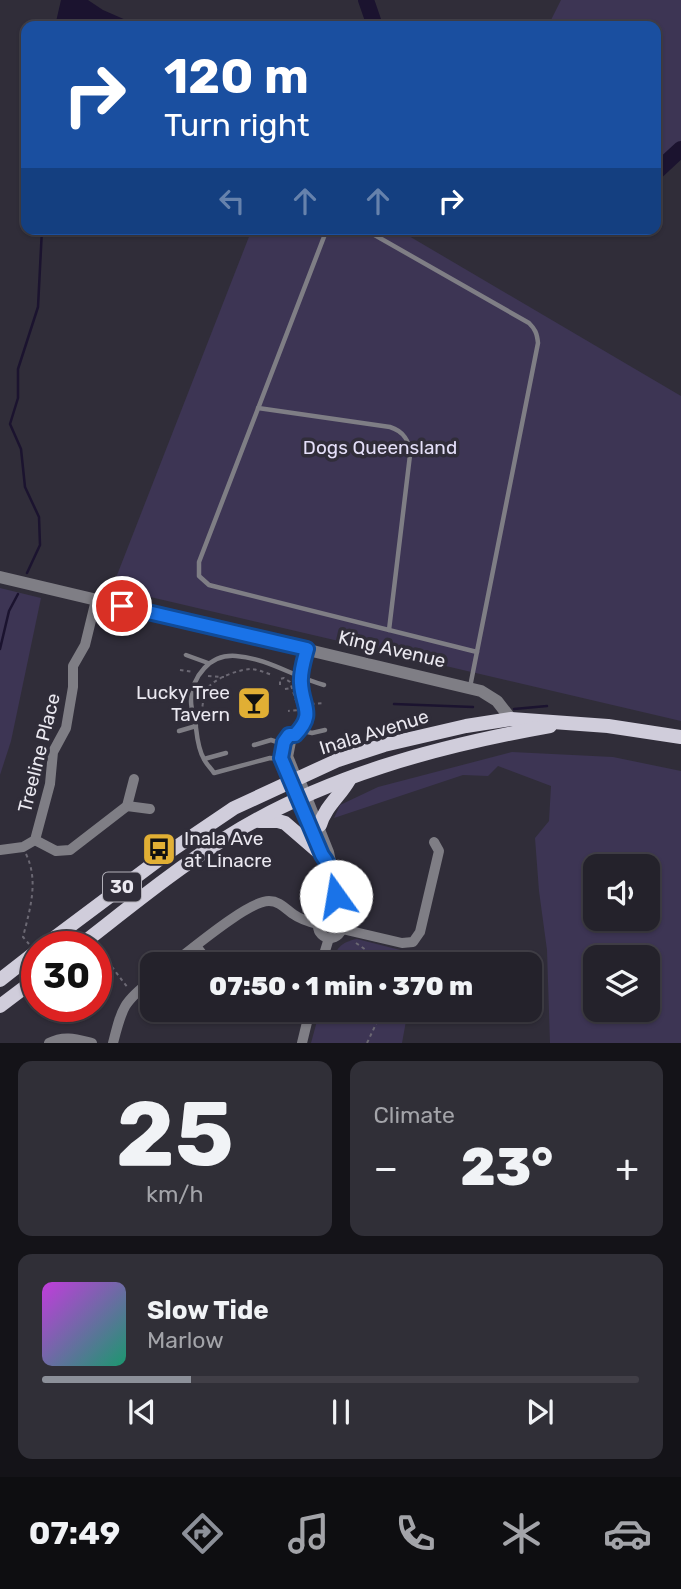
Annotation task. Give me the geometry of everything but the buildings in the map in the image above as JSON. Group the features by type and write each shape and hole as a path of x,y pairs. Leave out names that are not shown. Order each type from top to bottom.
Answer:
{"main road":[{"name":"Inala Avenue","path":"60,931 234,808 294,779 338,760 384,745 491,721 515,719"},
{"name":"30","path":"515,719 608,726 681,737"},
{"name":"Inala Avenue","path":"99,931 225,838 302,798 418,755 465,742 559,724"},
{"path":"320,825 324,813 349,780"},
{"path":"255,821 281,821 327,858"},
{"name":"Inala Avenue","path":"0,980 21,961"},
{"path":"0,1006 21,990"}],"street":[{"name":"King Avenue","path":"0,577 470,688 497,701 515,719"},
{"name":"Treeline Place","path":"0,850 23,847 35,840 50,784 53,752 66,728 74,666 85,645 96,600"},
{"path":"488,695 493,709 491,721"},
{"path":"35,840 56,851 70,850 127,806 134,779"},
{"path":"294,779 336,886 332,914"},
{"path":"302,798 320,825 327,858"},
{"path":"127,806 150,810"},
{"path":"346,933 340,918 332,914 323,916 318,924 320,933 329,938 346,933 402,943 413,942 420,932 439,851 434,842"},
{"path":"188,952 260,903 270,901 281,904 294,915 318,924"},
{"path":"325,952 329,938"},
{"path":"196,946 201,952"},
{"path":"113,1043 123,1006 140,989"},
{"path":"302,1043 307,1022"},
{"path":"49,1043 60,1038 92,1043"}],"lane":[{"path":"325,235 199,562 199,576 209,585 477,652"},
{"path":"375,235 529,323 538,336 470,688"},
{"path":"258,408 390,427 399,430 409,444 410,456 388,630"},
{"path":"294,779 292,747 308,713 301,687 307,649"},
{"path":"186,655 209,663"},
{"path":"281,758 270,758 214,772 204,760 191,702 193,686 199,674 209,663 235,656 272,664 308,681 324,685"},
{"path":"178,731 196,726"},
{"path":"294,779 281,758 284,742 289,735 325,730"},
{"path":"254,745 271,740 284,742 292,747"},
{"path":"204,760 226,753"}],"path":[{"path":"175,720 202,712 203,698 208,687 224,677 250,669 272,675"},
{"path":"180,670 224,677"},
{"path":"280,685 281,679 287,679 299,710 288,711"},
{"path":"285,689 292,688"},
{"path":"310,704 324,703"},
{"path":"23,847 33,870 30,880 34,891 24,931"},
{"path":"346,933 367,952"},
{"path":"112,968 132,995"},
{"path":"367,1043 376,1022"}],"green space":[{"path":"561,0 681,0 681,149 661,167 661,21 550,21"},
{"name":"Dogs Queensland","path":"250,235 407,235 681,396 681,721 112,588"},
{"path":"0,588 41,598 11,741 0,775"},
{"path":"512,752 613,757 681,771 681,1043 550,1043 547,950 535,838 549,821 551,786 498,766 488,776 463,775 334,818 340,805 378,787"},
{"path":"357,939 408,952 336,952 347,942"},
{"path":"317,1022 406,1022 402,1043 311,1043"}],"shaded area":[{"path":"61,0 88,0 128,21 56,21"}],"waterway":[{"path":"366,0 373,21"},
{"path":"661,167 681,149"},
{"path":"27,573 40,545 39,517 25,487 21,449 10,424 18,398 18,369 38,307 42,235"},
{"path":"0,649 9,611 18,594"},
{"path":"394,704 473,707"},
{"path":"514,709 547,706"}],"place":[{"name":"Lucky Tree Tavern","path":"254,703"},
{"name":"Inala Ave at Linacre","path":"159,849"}],"route":[{"path":"122,606 307,649 301,676 308,713 306,721 295,735 289,735 280,753 289,781 322,855 331,866 336,896"}]}
